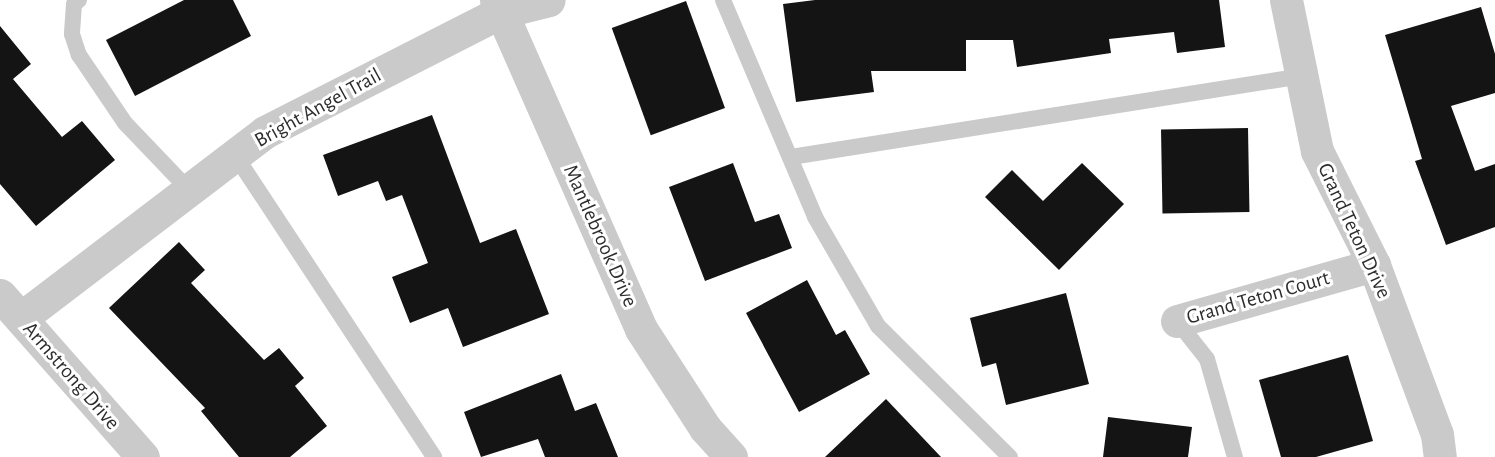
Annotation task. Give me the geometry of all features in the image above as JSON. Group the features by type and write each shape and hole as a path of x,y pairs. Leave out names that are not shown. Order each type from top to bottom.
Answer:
{"street":[{"name":"Bright Angel Trail","path":"10,306 189,190 265,132 499,6 549,0"},
{"name":"Grand Teton Drive","path":"1286,0 1317,151 1374,265 1437,434 1440,457"},
{"name":"Mantlebrook Drive","path":"499,6 641,329 705,428 731,457"},
{"name":"Grand Teton Court","path":"1176,321 1374,265"},
{"name":"Armstrong Drive","path":"10,306 142,457"}],"lane":[{"path":"79,0 74,4 72,34 79,55 125,123 189,190"},
{"path":"723,0 815,217 878,326 1010,457"},
{"path":"790,157 1302,76"},
{"path":"235,155 434,457"},
{"path":"1176,321 1207,359 1235,457"}],"building":[{"path":"184,0 233,0 251,36 135,96 106,40"},
{"path":"815,0 1219,0 1225,47 1177,53 1174,32 1109,39 1111,53 1017,67 1013,40 966,40 966,71 871,71 874,92 796,102 783,4"},
{"path":"686,1 725,108 651,135 612,28"},
{"path":"1481,7 1495,54 1495,93 1451,106 1475,171 1495,164 1495,227 1446,245 1415,161 1422,159 1385,35"},
{"path":"0,26 31,64 13,79 62,137 82,121 115,160 36,226 0,184"},
{"path":"432,115 480,243 516,229 549,314 463,347 448,308 410,323 392,277 428,263 402,195 386,201 378,181 338,196 323,155"},
{"path":"1248,128 1249,212 1162,214 1161,130"},
{"path":"733,163 755,222 779,214 792,248 705,281 669,187"},
{"path":"1082,163 1124,204 1059,270 985,197 1012,170 1043,201"},
{"path":"179,242 205,270 191,283 264,360 279,348 304,378 295,386 327,426 290,457 239,457 201,411 205,408 109,308"},
{"path":"807,280 836,335 845,330 870,374 799,412 746,313"},
{"path":"1066,293 1089,384 1006,405 996,363 982,367 970,318"},
{"path":"1348,355 1373,441 1316,457 1281,457 1259,380"},
{"path":"561,374 575,411 596,403 618,457 545,457 538,439 481,457 464,412"},
{"path":"886,399 941,457 825,457"},
{"path":"1108,417 1192,427 1188,457 1103,457"}]}
